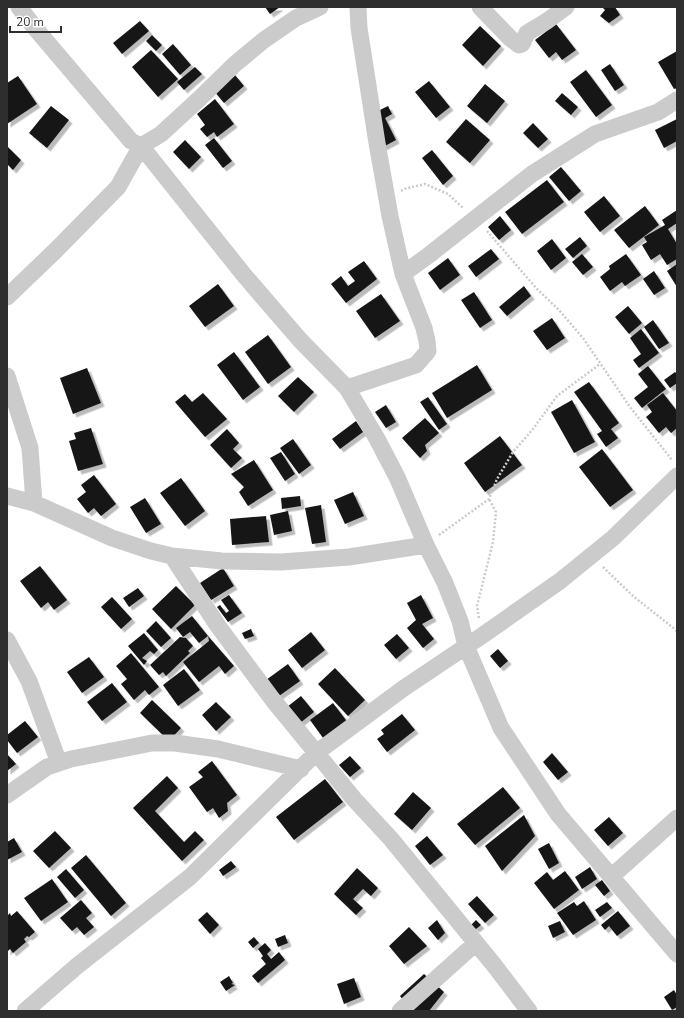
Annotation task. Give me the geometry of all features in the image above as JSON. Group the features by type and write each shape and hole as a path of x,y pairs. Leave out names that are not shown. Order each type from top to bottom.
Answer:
{"street":[{"path":"19,7 131,141 141,146 244,276 300,340 347,388 376,437 397,477 426,545 445,583 460,621 466,646 501,728 558,814 677,954"},
{"path":"7,297 118,187 141,146 161,134 235,64 264,40 296,18 320,7"},
{"path":"347,388 416,365 428,351 424,328 403,274 388,203 359,28 358,7"},
{"path":"480,7 511,39 519,45 522,44 527,32 547,21 566,7"},
{"path":"403,274 532,174 595,134 658,112 677,100"},
{"path":"7,376 30,448 34,503"},
{"path":"24,1011 77,966 190,877 316,753 404,688 560,581 592,556 613,538 675,469"},
{"path":"7,496 34,503 112,538 151,551 172,556 222,561 281,562 349,557 426,545"},
{"path":"172,556 218,626 273,700 354,799 391,839 528,1011"},
{"path":"7,640 29,681 59,763"},
{"path":"7,795 47,767 71,759 152,743 175,743 218,749 301,769"},
{"path":"612,876 677,818"},
{"path":"400,1011 476,944"}],"path":[{"path":"388,203 404,189 425,184 448,194 476,218 504,248 537,289 559,310 583,338 675,469"},
{"path":"426,545 489,499 497,480 513,452 533,429 557,396 600,364"},
{"path":"483,635 477,606 493,542 496,512 489,499"},
{"path":"592,556 633,596 677,631"}],"building":[{"path":"265,7 280,7 270,14"},
{"path":"602,7 615,7 620,15 609,23 600,16 605,10"},
{"path":"140,21 149,31 122,54 113,43"},
{"path":"556,24 576,50 562,60 556,52 549,58 535,40"},
{"path":"480,26 501,46 483,66 462,45"},
{"path":"152,35 162,45 156,51 146,41"},
{"path":"173,44 191,65 180,75 162,54"},
{"path":"151,50 178,79 158,97 132,67"},
{"path":"677,51 677,88 674,89 658,62"},
{"path":"610,64 624,85 615,91 601,70"},
{"path":"195,67 202,74 184,90 177,82"},
{"path":"586,70 612,105 596,117 570,82"},
{"path":"235,75 244,86 224,103 214,91"},
{"path":"18,76 37,104 7,124 7,83"},
{"path":"429,81 450,107 436,118 415,92"},
{"path":"485,84 505,101 487,123 467,106"},
{"path":"562,93 578,107 571,115 555,101"},
{"path":"215,99 234,124 217,137 214,132 207,137 200,129 205,125 197,114"},
{"path":"51,106 69,120 47,148 29,133"},
{"path":"388,106 392,114 385,118 396,140 383,147 368,116"},
{"path":"466,119 490,140 470,163 446,142"},
{"path":"677,119 677,141 664,148 655,130"},
{"path":"533,123 548,139 538,148 523,133"},
{"path":"214,138 232,161 223,168 205,145"},
{"path":"185,140 201,157 189,169 173,152"},
{"path":"7,146 21,160 13,170 7,164"},
{"path":"432,150 453,176 443,185 422,158"},
{"path":"561,167 581,191 569,201 549,177"},
{"path":"547,180 564,202 522,234 505,212"},
{"path":"604,196 620,216 600,232 584,212"},
{"path":"645,206 659,225 629,248 614,230"},
{"path":"677,210 677,223 668,229 677,244 677,259 667,265 660,254 651,260 642,245 647,242 644,237 665,225 662,220"},
{"path":"500,216 511,230 499,240 488,227"},
{"path":"580,237 587,246 573,258 565,249"},
{"path":"552,239 566,258 551,270 537,251"},
{"path":"491,249 499,259 476,277 468,266"},
{"path":"582,254 593,267 583,275 572,262"},
{"path":"626,254 641,275 625,286 622,282 610,291 600,277 610,269 609,266"},
{"path":"448,258 460,275 440,290 428,273"},
{"path":"364,261 377,279 346,303 331,284 341,276 348,286 355,281 348,272"},
{"path":"677,264 677,287 667,271"},
{"path":"654,271 665,288 654,295 643,279"},
{"path":"218,284 234,306 205,327 189,306"},
{"path":"524,286 531,296 507,316 499,307"},
{"path":"474,292 492,320 480,328 461,300"},
{"path":"381,294 400,321 375,338 356,311"},
{"path":"628,306 642,323 629,334 615,317"},
{"path":"552,318 565,338 547,350 533,331"},
{"path":"653,320 669,343 659,349 644,327"},
{"path":"641,329 659,353 639,368 633,360 641,354 630,338"},
{"path":"268,335 291,367 268,384 245,352"},
{"path":"234,352 260,387 243,400 217,365"},
{"path":"477,365 492,390 447,418 432,393"},
{"path":"648,366 666,389 642,408 634,398 648,387 638,374"},
{"path":"87,368 101,403 73,414 60,378"},
{"path":"675,372 677,374 677,383 670,388 664,380"},
{"path":"298,377 314,392 294,412 278,396"},
{"path":"589,382 619,423 611,429 618,438 606,447 597,434 602,431 574,392"},
{"path":"203,393 227,419 205,437 175,402 185,394 192,402"},
{"path":"663,393 677,411 677,428 671,433 666,427 659,433 646,417 652,412 647,405"},
{"path":"428,397 447,424 439,430 420,402"},
{"path":"572,400 595,442 574,453 551,412"},
{"path":"386,405 396,422 386,428 375,412"},
{"path":"425,418 439,433 425,445 427,451 420,458 402,438"},
{"path":"356,421 363,432 340,449 332,439"},
{"path":"91,428 103,464 78,471 69,441 76,439 74,433"},
{"path":"227,429 239,443 233,449 242,458 231,468 210,445"},
{"path":"500,436 522,465 485,492 464,463"},
{"path":"293,439 311,465 299,474 280,448"},
{"path":"602,449 633,490 610,507 579,467"},
{"path":"281,452 295,474 285,481 270,458"},
{"path":"254,460 273,490 248,506 239,492 244,487 231,474"},
{"path":"94,475 116,504 101,516 94,508 88,513 77,499 86,492 81,485"},
{"path":"181,478 205,511 185,526 160,493"},
{"path":"353,492 364,516 345,524 334,500"},
{"path":"300,496 301,506 282,509 281,498"},
{"path":"145,498 161,524 146,533 130,507"},
{"path":"321,505 326,542 312,544 305,508"},
{"path":"288,511 292,531 274,535 270,515"},
{"path":"266,516 269,542 232,545 230,519"},
{"path":"40,566 67,600 54,610 48,602 41,608 20,581"},
{"path":"223,568 234,586 211,600 200,583"},
{"path":"176,586 195,605 171,629 152,609"},
{"path":"138,588 144,596 129,607 123,598"},
{"path":"229,595 242,613 228,622 217,607 220,605 226,613 229,611 221,600"},
{"path":"421,595 433,618 422,624 434,639 423,648 407,628 416,620 407,603"},
{"path":"112,597 132,619 121,629 101,607"},
{"path":"192,616 208,636 199,643 190,632 183,637 176,628"},
{"path":"156,621 171,638 161,647 146,631"},
{"path":"251,629 254,636 245,639 242,633"},
{"path":"311,632 325,650 302,668 288,650"},
{"path":"144,633 158,650 154,654 150,651 142,658 147,661 144,665 128,646"},
{"path":"397,634 409,648 396,659 384,645"},
{"path":"208,636 234,666 225,674 219,666 199,682 183,662 209,641"},
{"path":"180,637 186,638 193,646 188,651 190,653 166,676 163,672 159,675 150,665"},
{"path":"498,649 508,661 500,668 490,656"},
{"path":"131,653 159,687 149,695 145,690 134,700 121,684 127,679 116,666"},
{"path":"89,657 104,677 82,693 67,672"},
{"path":"288,664 300,681 279,696 266,680"},
{"path":"335,668 365,700 348,716 318,684"},
{"path":"184,669 200,690 178,706 163,685"},
{"path":"112,683 127,702 102,721 87,702"},
{"path":"301,696 314,712 300,723 287,707"},
{"path":"152,700 181,728 169,741 140,713"},
{"path":"216,702 231,717 216,731 202,715"},
{"path":"333,703 349,724 326,742 310,720"},
{"path":"402,714 415,730 387,752 377,739 384,734 381,730"},
{"path":"25,721 38,737 17,753 7,740 7,735"},
{"path":"552,753 568,772 558,780 543,762"},
{"path":"7,754 16,764 7,771"},
{"path":"350,756 361,768 350,777 339,765"},
{"path":"212,761 237,795 227,803 228,811 219,818 213,808 207,812 189,787 203,777 198,772"},
{"path":"167,776 178,788 155,811 184,842 195,831 204,840 182,861 133,808"},
{"path":"325,779 343,802 294,840 276,817"},
{"path":"503,787 520,808 475,845 457,824"},
{"path":"413,792 431,808 412,830 394,814"},
{"path":"524,815 535,836 502,871 485,846"},
{"path":"609,817 623,833 608,846 594,830"},
{"path":"55,831 71,848 49,868 33,851"},
{"path":"427,836 443,855 430,865 415,846"},
{"path":"14,838 22,852 7,860 7,842"},
{"path":"549,843 559,863 549,869 538,849"},
{"path":"86,855 126,903 111,916 71,868"},
{"path":"231,861 236,867 223,876 219,870"},
{"path":"590,867 597,879 582,889 575,877"},
{"path":"357,868 378,888 371,896 363,889 353,899 363,908 356,915 334,894"},
{"path":"66,869 84,890 75,898 57,877"},
{"path":"565,871 579,890 554,909 534,883 547,872 553,880"},
{"path":"52,879 68,902 41,921 24,898"},
{"path":"602,880 610,891 604,896 595,885"},
{"path":"477,896 494,915 485,923 468,904"},
{"path":"81,900 92,913 86,918 94,927 84,935 77,927 72,931 60,918"},
{"path":"584,901 596,920 573,935 557,913 574,902 577,906"},
{"path":"607,902 612,908 600,917 595,910"},
{"path":"17,911 35,932 29,937 27,936 24,939 26,942 13,953 10,949 7,952 7,916 10,913 11,916"},
{"path":"618,911 630,926 617,936 609,926 605,930 601,925"},
{"path":"207,912 219,925 210,934 198,920"},
{"path":"437,920 445,933 438,940 428,928"},
{"path":"476,920 481,925 476,929 471,925"},
{"path":"560,921 565,932 553,938 548,926"},
{"path":"409,927 427,946 404,964 389,946"},
{"path":"285,935 288,943 278,947 275,939"},
{"path":"254,937 259,943 253,948 248,942"},
{"path":"265,943 271,950 267,954 271,959 279,952 285,960 258,983 252,976 266,964 261,958 263,956 258,949"},
{"path":"424,974 444,992 429,1011 411,1011 400,996"},
{"path":"229,976 233,983 231,984 235,985 226,991 220,982"},
{"path":"354,978 361,997 344,1004 337,984"},
{"path":"674,990 677,995 677,1007 672,1010 664,997"}]}
